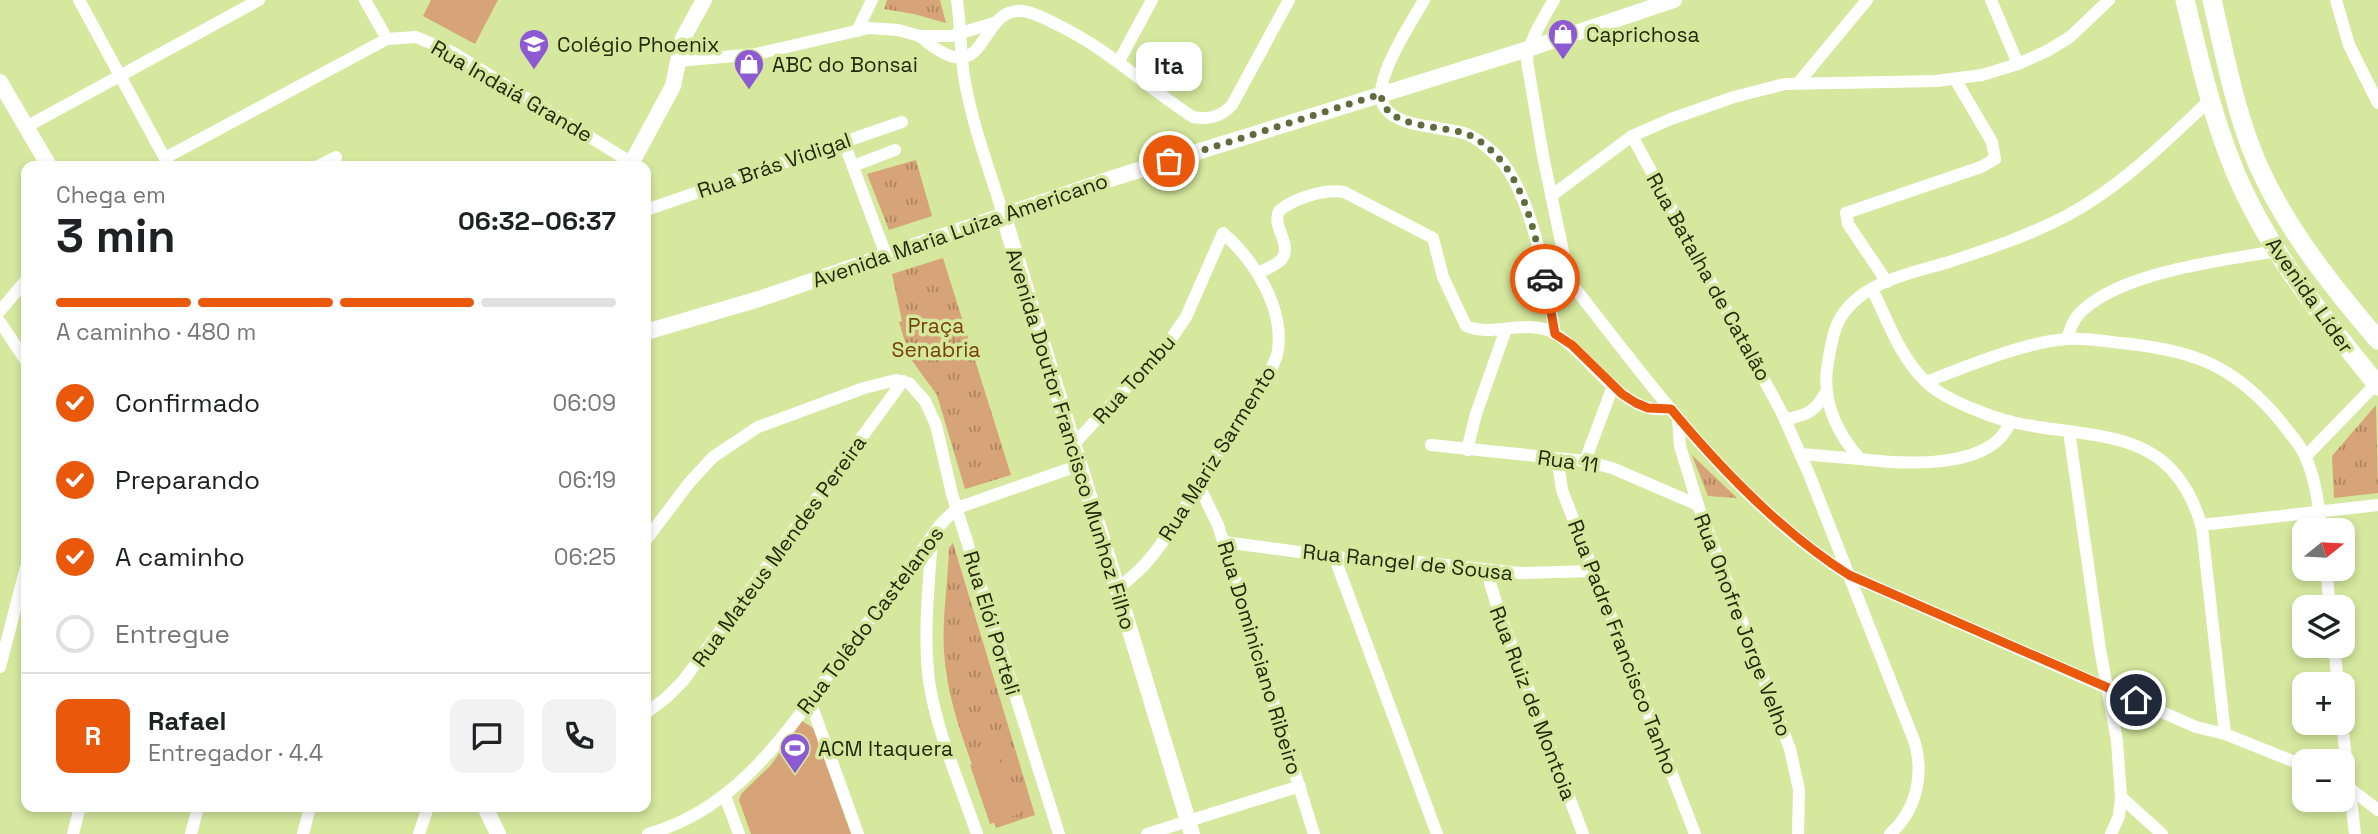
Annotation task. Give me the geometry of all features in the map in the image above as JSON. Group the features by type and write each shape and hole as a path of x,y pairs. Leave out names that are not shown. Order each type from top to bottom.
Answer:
{"main road":[{"path":"633,161 673,86 683,38 704,0"},
{"name":"Avenida Maria Luiza Americano","path":"651,330 759,299 1003,214 1531,48 1674,0"},
{"name":"Avenida Líder","path":"2185,0 2210,100 2230,162 2276,251 2355,358 2378,384"},
{"path":"2204,0 2213,34 2225,52"},
{"name":"Avenida Líder","path":"2212,0 2245,130 2258,164 2281,211 2327,279 2378,340"},
{"path":"1,84 46,161"},
{"name":"Avenida Doutor Francisco Munhoz Filho","path":"1003,214 1190,827"},
{"path":"487,812 498,834"}],"street":[{"path":"79,0 166,161"},
{"path":"26,127 259,0"},
{"path":"169,161 387,39 365,0"},
{"path":"857,31 872,0"},
{"name":"Avenida Doutor Francisco Munhoz Filho","path":"957,0 962,35 961,58 973,114 1003,214"},
{"path":"1119,61 1152,0"},
{"path":"920,36 949,57 961,58 981,45 997,22 1014,6 1079,36 1119,61 1193,117 1207,119 1219,116 1232,105 1289,0"},
{"path":"1424,0 1391,61 1381,94 1382,103 1392,115 1412,123 1469,135 1494,153 1508,170 1530,216 1555,334"},
{"path":"1554,0 1527,54 1551,196 1570,281 1674,413 1726,470 1808,548 1849,575 2196,727 2225,734 2292,761"},
{"path":"1799,82 1867,0"},
{"path":"1991,0 2018,64"},
{"path":"1551,196 1632,135 1671,118 1768,87 1799,82 1955,79 1982,75 2018,64 2047,51 2070,37 2109,0"},
{"path":"2336,0 2349,44 2378,103"},
{"path":"678,61 756,54 857,31 886,28 920,36 962,35 997,22"},
{"name":"Rua Indaiá Grande","path":"387,39 416,37 452,51 626,161"},
{"path":"1887,282 1848,224 1846,213 1980,167 1995,159 1992,142 1955,79"},
{"path":"1785,419 1811,412 1819,406 1825,394 1834,332 1841,316 1856,299 1887,282 1995,246 2068,216 2115,185 2210,100"},
{"name":"Rua Brás Vidigal","path":"651,208 902,122"},
{"name":"Rua Batalha de Catalão","path":"1632,135 1785,419 1849,575 1919,759 1919,778 1913,801 1902,823 1890,834"},
{"path":"843,141 886,255"},
{"path":"853,166 895,150"},
{"path":"328,161 336,157"},
{"path":"1259,273 1279,261 1285,253 1276,219 1279,211 1305,198 1328,192 1344,192 1433,238 1443,277 1466,326 1483,329 1536,327 1555,334 1582,354 1613,386 1636,403 1674,413"},
{"name":"Rua Tombu","path":"1073,445 1171,340 1186,317 1223,233"},
{"name":"Rua Mariz Sarmento","path":"1117,589 1152,557 1248,407 1278,352 1276,322 1259,273 1245,254 1223,233"},
{"path":"2067,339 2070,327 2078,315 2122,286 2166,272 2276,251"},
{"path":"0,311 21,286"},
{"path":"1872,289 1914,369 1926,382 1953,400 2011,422 2132,442 2170,467 2186,490 2201,525 2225,734"},
{"path":"0,322 21,354"},
{"path":"1467,450 1476,414 1506,329"},
{"path":"1926,382 2023,348 2067,339 2150,346 2180,351 2209,361 2232,374 2250,390 2274,414 2306,456 2320,518"},
{"path":"651,533 689,482 713,457 758,427 864,388 896,380 904,381"},
{"name":"Rua Elói Porteli","path":"904,381 917,390 932,413 948,480 1059,834"},
{"name":"Rua Mateus Mendes Pereira","path":"651,709 684,681 904,381"},
{"path":"2306,456 2378,384"},
{"path":"1586,461 1613,386"},
{"path":"1825,394 1841,431 1860,459"},
{"name":"Rua Onofre Jorge Velho","path":"1674,413 1680,446 1698,505 1790,749 1799,790 1798,834"},
{"path":"1801,454 1917,463 1971,454 1999,439 2011,422"},
{"path":"2069,431 2117,741 2121,797 2119,816 2111,834"},
{"name":"Rua 11","path":"1431,445 1586,461 1612,468 1698,505"},
{"name":"Rua Padre Francisco Tanho","path":"1561,459 1559,470 1562,490 1695,834"},
{"name":"Rua Tolêdo Castelanos","path":"648,834 683,822 725,796 755,769 957,508 1080,465"},
{"name":"Rua Dominiciano Ribeiro","path":"1199,486 1224,542 1314,834"},
{"path":"2201,525 2378,505"},
{"path":"932,537 926,630 930,684 938,720 977,834"},
{"name":"Rua Rangel de Sousa","path":"1224,542 1334,556 1486,570 1542,573 1592,571"},
{"path":"1334,556 1437,834"},
{"name":"Rua Ruiz de Montoia","path":"1486,570 1500,615 1583,834"},
{"path":"0,667 21,587"},
{"path":"810,701 858,834"},
{"path":"1147,834 1190,827 1300,786"},
{"path":"2355,792 2378,810"},
{"path":"725,796 739,834"},
{"path":"2121,797 2162,834"},
{"path":"73,834 79,812"},
{"path":"191,834 197,812"},
{"path":"303,834 309,812"},
{"path":"419,834 426,812"},
{"path":"2351,812 2355,834"}],"green space":[{"path":"431,0 498,0 475,44 423,16"},
{"path":"887,0 940,0 946,23 884,9"},
{"path":"916,160 932,216 889,230 867,174"},
{"name":"Praça Senabria","path":"943,258 1011,475 965,489 937,395 910,358 899,322 902,321 892,274"},
{"path":"2376,405 2378,493 2334,498 2332,456"},
{"path":"1692,455 1737,498 1708,496"},
{"path":"953,543 1035,815 996,828 964,742 947,675 944,626 949,548"},
{"name":"ACM Itaquera","path":"802,721 813,728 851,834 751,834 739,800 741,794 771,765"},
{"path":"998,755 1019,814 990,824 970,765"}],"way so far":[{"path":"1169,161 1381,94 1382,103 1392,115 1412,123 1469,135 1500,159 1526,205 1545,279"}],"place":[{"name":"Caprichosa","path":"1563,61"},
{"name":"Colégio Phoenix","path":"534,71"},
{"name":"ABC do Bonsai","path":"749,91"},
{"name":"Ita","path":"1169,161"},
{"name":"ACM Itaquera","path":"795,775"}],"route":[{"path":"1545,279 1555,334 1572,345 1622,394 1648,408 1671,409 1759,502 1808,548 1849,575 2136,700"}]}
